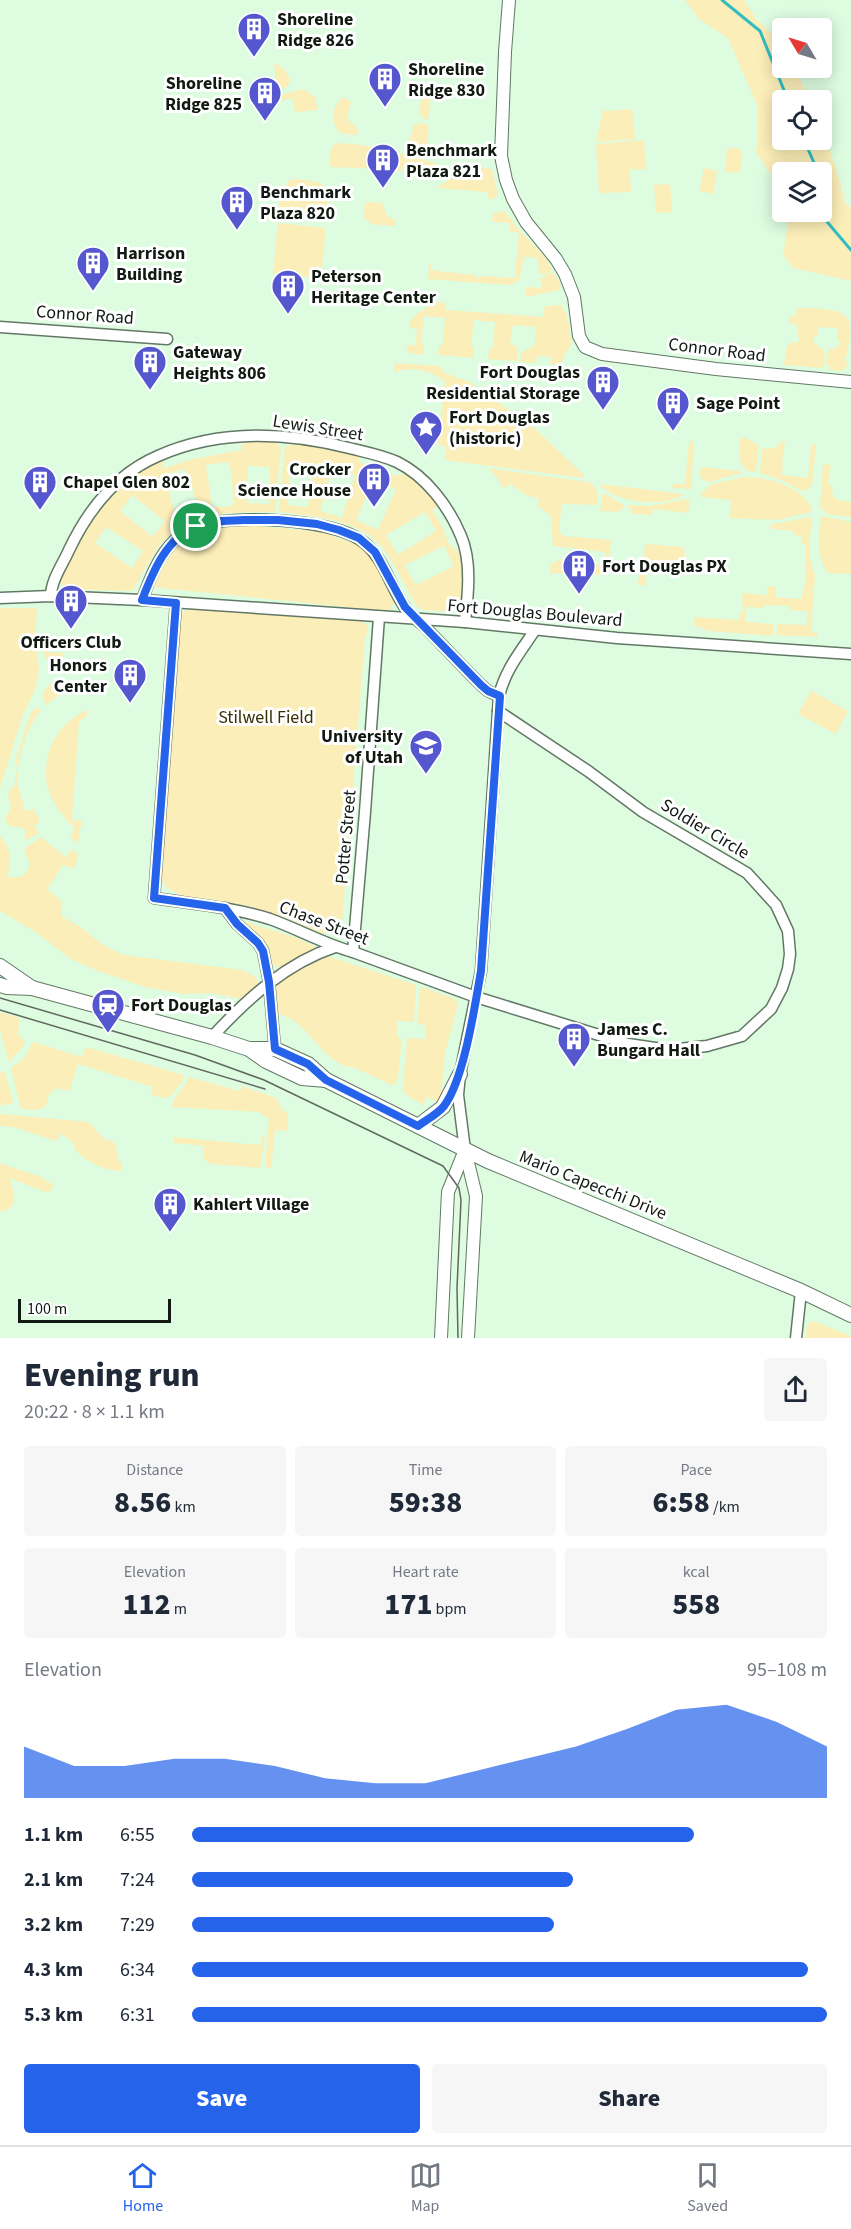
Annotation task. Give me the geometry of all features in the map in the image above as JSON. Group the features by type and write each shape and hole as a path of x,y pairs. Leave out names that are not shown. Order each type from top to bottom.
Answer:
{"main road":[{"name":"Mario Capecchi Drive","path":"0,966 32,988"},
{"path":"0,974 17,977"},
{"name":"Mario Capecchi Drive","path":"0,985 32,988 212,1037 249,1049 266,1061 302,1078 326,1080"},
{"name":"Mario Capecchi Drive","path":"249,1049 275,1049 308,1064 326,1080 465,1150 801,1291 851,1315"},
{"path":"418,1126 443,1107 459,1074"}],"street":[{"name":"Connor Road","path":"509,0 504,52 501,156 506,180 522,217 556,259 565,274 574,297 577,329 583,344 588,349 602,354 716,369 851,382"},
{"name":"Connor Road","path":"0,327 167,339"},
{"name":"Lewis Street","path":"51,596 51,590 84,520 110,489 129,473 157,456 198,444 242,436 285,435 327,442 380,455 399,463 429,487 441,501 462,537 467,556 465,622"},
{"path":"142,600 155,568 167,550 176,539 196,526 244,520 278,520 317,524 359,538 375,552 405,607 481,685 500,696"},
{"name":"Fort Douglas Boulevard","path":"0,598 51,596 142,600 465,622 639,639 851,654"},
{"name":"Chase Street","path":"176,603 154,898 249,913 299,930 335,947 476,997"},
{"name":"Potter Street","path":"352,952 379,617"},
{"path":"468,1338 476,1196 465,1150 458,1095 459,1074 481,971 498,711 502,682 535,630"},
{"name":"Soldier Circle","path":"476,997 628,1044 669,1050 707,1046 742,1036 771,1009 782,988 790,954 788,931 776,905 747,873 643,812 588,771 498,711"},
{"path":"225,908 263,951 269,982 275,1049"},
{"path":"212,1037 269,982 306,959 335,947"},
{"path":"441,1338 448,1192 465,1150"},
{"path":"796,1338 801,1291"}],"shaded area":[{"name":"University of Utah","path":"0,0 851,0 851,1338 0,1338"}],"green space":[{"path":"685,0 744,0 756,19 772,34 772,78 799,78 805,90 772,90 772,150 829,150 845,203 851,208 851,281 793,268 783,255 788,222 832,222 832,162 772,162 772,174 767,169 756,152 758,107 728,38 699,19"},
{"path":"274,63 284,69 288,75 288,86 277,91 281,88 280,84 274,85 276,92 257,96 258,91 271,92 276,79"},
{"path":"403,87 431,93 428,120 422,118 419,112 422,94"},
{"path":"303,89 315,97 318,110 295,112 292,98 265,104 267,113 265,114 264,99"},
{"path":"342,97 351,102 347,119 357,128 357,135 340,133 335,124 334,110"},
{"path":"632,109 635,139 596,142 603,111"},
{"path":"421,122 429,126 427,145 424,146 424,150 408,145 414,125"},
{"path":"644,140 646,169 631,170 629,162 631,192 599,193 596,144"},
{"path":"336,143 376,147 400,153 438,164 438,171 403,166 401,171 387,172 380,169 329,167 331,148"},
{"path":"727,148 742,149 740,173 725,172"},
{"path":"476,167 492,169 498,195 491,200 488,198 488,192 436,188 448,181 449,178 444,172 475,174"},
{"path":"704,168 717,171 713,194 699,191"},
{"path":"291,179 313,181 324,186 328,198 326,220 278,217 280,196"},
{"path":"670,184 672,212 656,213 654,185"},
{"path":"365,202 382,203 387,216 396,221 396,226 369,224 369,219 364,219"},
{"path":"505,211 517,228 545,257 552,269 547,274 539,274 538,258 524,257 519,281 511,285 428,279 429,264 431,264 431,269 436,271 476,275 476,278 479,276 515,278 519,233 510,231 510,223 493,222 492,220 493,214"},
{"path":"278,223 326,228 321,278 273,274"},
{"path":"553,272 561,285 559,290 526,297 526,287 541,288 541,278"},
{"path":"437,302 445,303 446,310 543,317 545,306 561,305 567,315 572,344 564,355 563,361 554,365 550,364 551,357 537,356 536,363 520,362 521,353 535,345 536,327 513,325 510,345 517,346 517,361 488,359 489,350 493,347 495,322 474,320 471,345 474,349 473,358 438,355 439,347 443,344 445,318 424,316 421,343 424,346 423,355 410,353 406,348 408,345 416,345 417,329 409,328 412,319"},
{"path":"797,308 829,310 843,315 848,320 850,337 847,355 844,359 848,362 842,371 830,370 830,366 825,364 830,348 835,349 839,346 837,328 820,327 817,337 814,337 817,347 823,348 825,355 823,368 784,365 789,343 799,342 797,325 789,323 790,316 795,316"},
{"path":"395,363 440,366 444,373 470,382 534,428 584,475 583,478 445,460 446,446 438,445 445,382 432,373 420,370 408,369 394,372"},
{"path":"744,437 759,445 756,472 747,471 739,460 740,440"},
{"path":"694,439 691,489 672,488 673,484 685,484 689,443"},
{"path":"785,439 782,475 808,478 811,446 816,445 812,485 805,491 760,473 762,449 775,448"},
{"path":"275,440 281,448 275,512 212,515 184,525 171,533 160,545 134,589 130,591 66,589 60,582 78,542 93,517 111,494 127,480 162,459 164,468 193,459 241,450 244,441","holes":["228,462 234,504 227,507 212,507 206,465","248,466 270,467 269,504 247,503","185,469 198,507 175,514 164,475","132,495 165,521 153,537 120,511","106,527 143,551 132,568 95,543"]},
{"path":"304,443 361,456 359,462 375,468 383,462 379,468 394,476 406,473 421,485 440,506 432,510 443,528 449,545 458,551 463,563 460,605 454,612 424,610 417,607 382,547 361,530 335,521 279,512 285,446","holes":["291,464 313,467 308,507 287,505","332,469 355,475 342,518 320,511","374,479 396,489 378,530 356,520","425,512 436,531 398,555 386,535","444,546 454,566 419,584 414,583 405,565"]},
{"path":"823,464 831,465 828,483 832,487 833,497 851,502 851,517 828,514 820,508"},
{"path":"701,467 742,473 709,482 700,476"},
{"path":"487,468 592,484 597,491 597,505 562,504 559,529 564,536 611,540 609,564 605,563 605,552 553,546 551,516 538,506 539,499 524,494 511,484 504,489 493,472"},
{"path":"744,477 783,484 807,501 812,509 811,512 777,520 730,518 731,500 701,497 701,493 712,484"},
{"path":"599,484 684,494 665,501 640,501 616,495"},
{"path":"603,493 624,505 624,508 617,512 600,511"},
{"path":"690,500 688,513 653,509 652,515 633,514 628,508 628,505 650,506"},
{"path":"822,516 851,522 851,574 827,573 821,559 819,544"},
{"path":"810,517 812,520 810,559 815,575 811,632 818,633 818,637 776,635 778,624 807,625 807,611 789,610 789,606 746,607 745,622 774,624 772,636 709,631 693,625 695,617 739,620 740,612 743,612 742,593 767,595 768,586 776,587 775,597 802,599 805,585 806,545 801,544 801,536 794,535 794,531 771,529 769,525"},
{"path":"250,525 322,532 355,544 374,556 394,603 390,610 152,587 168,555 188,537 214,528"},
{"path":"645,544 684,547 685,560 678,560 678,565 647,562 645,586 638,584 641,563 644,563"},
{"path":"558,559 607,566 606,575 550,573 551,563"},
{"path":"0,608 37,608 35,635 39,671 34,692 23,714 0,788"},
{"name":"Stilwell Field","path":"189,609 350,619 367,625 342,922 338,929 324,934 248,906 203,898 185,898 166,887 161,878 181,616"},
{"path":"48,637 48,652 64,653 63,664 51,664 50,658 45,658 43,647"},
{"path":"53,682 58,685 62,684 67,689 46,705 42,696"},
{"path":"811,691 848,711 836,734 798,714"},
{"path":"34,709 41,710 26,737 18,768 15,762 30,715"},
{"path":"87,710 87,716 79,722 72,819 75,822 82,820 78,843 70,837 75,828 51,797 46,774 49,751 60,731 77,715"},
{"path":"16,771 18,771 18,785 25,811 34,809 40,822 34,826 39,833 25,841 25,830 21,827 10,827 5,819 11,808 8,794 15,784"},
{"path":"0,836 6,845 10,860 7,876 12,877 22,876 27,872 30,864 24,849 41,837 65,857 73,849 78,855 75,869 63,865 47,889 61,901 62,917 79,926 103,945 123,955 242,970 254,976 258,981 255,990 241,999 212,993 184,994 145,987 71,959 34,931 0,911"},
{"path":"243,921 297,938 316,947 282,967 277,967 271,961 264,942"},
{"path":"324,955 416,985 414,1022 397,1021 397,1037 402,1039 398,1078 394,1086 353,1067 338,1063 296,1022 277,1013 274,1000 276,987 295,971"},
{"path":"420,988 455,999 458,1005 445,1052 441,1097 438,1102 427,1097 423,1105 403,1090 407,1038 425,1039 426,1025 417,1024"},
{"path":"0,1012 20,1018 18,1034 25,1042 9,1062 0,1030"},
{"path":"33,1042 82,1057 86,1047 184,1075 182,1082 170,1097 162,1098 151,1095 153,1087 78,1064 69,1091 57,1088 50,1093 45,1107 35,1110 21,1109 11,1068 24,1058"},
{"path":"5,1071 13,1104 0,1105 0,1073"},
{"path":"188,1077 240,1091 242,1086 276,1098 283,1111 288,1112 287,1131 275,1130 271,1169 265,1167 269,1119 259,1112 172,1107"},
{"path":"0,1114 89,1122 105,1140 112,1141 118,1149 116,1150 119,1162 122,1162 121,1171 102,1167 85,1159 75,1150 74,1143 61,1134 56,1141 13,1127 0,1126"},
{"path":"262,1136 265,1136 260,1168 211,1164 203,1159 204,1146 173,1143 173,1137 260,1145"},
{"path":"0,1163 41,1177 54,1186 48,1193 10,1178 14,1203 0,1212"},
{"path":"813,1321 851,1336 851,1338 806,1338 807,1325"}],"waterway":[{"path":"722,0 760,31 784,90"},
{"path":"808,150 814,162"},
{"path":"827,222 851,250"}],"tram line":[{"path":"0,998 195,1055 264,1080 443,1166 459,1188 461,1200 457,1288 458,1338"},
{"path":"0,1010 265,1089"}],"place":[{"name":"Shoreline Ridge 826","path":"254,58"},
{"name":"Shoreline Ridge 830","path":"385,108"},
{"name":"Shoreline Ridge 825","path":"265,122"},
{"name":"Benchmark Plaza 821","path":"383,189"},
{"name":"Benchmark Plaza 820","path":"237,231"},
{"name":"Harrison Building","path":"93,292"},
{"name":"Peterson Heritage Center","path":"288,315"},
{"name":"Gateway Heights 806","path":"150,391"},
{"name":"Fort Douglas Residential Storage","path":"603,411"},
{"name":"Sage Point","path":"673,432"},
{"name":"Fort Douglas (historic)","path":"426,456"},
{"name":"Crocker Science House","path":"374,508"},
{"name":"Chapel Glen 802","path":"40,511"},
{"name":"Fort Douglas PX","path":"579,595"},
{"name":"Officers Club","path":"71,630"},
{"name":"Honors Center","path":"130,704"},
{"name":"University of Utah","path":"426,775"},
{"name":"Fort Douglas","path":"108,1034"},
{"name":"James C. Bungard Hall","path":"574,1068"},
{"name":"Kahlert Village","path":"170,1233"}],"route":[{"path":"244,520 278,520 317,524 359,538 375,552 405,607 481,685 500,696 481,971 459,1074 443,1107 418,1126 326,1080 308,1064 275,1049 269,982 263,951 251,934 237,924 225,908 154,898 176,603 142,600 155,568 167,550 176,539 196,526 244,520"}]}
